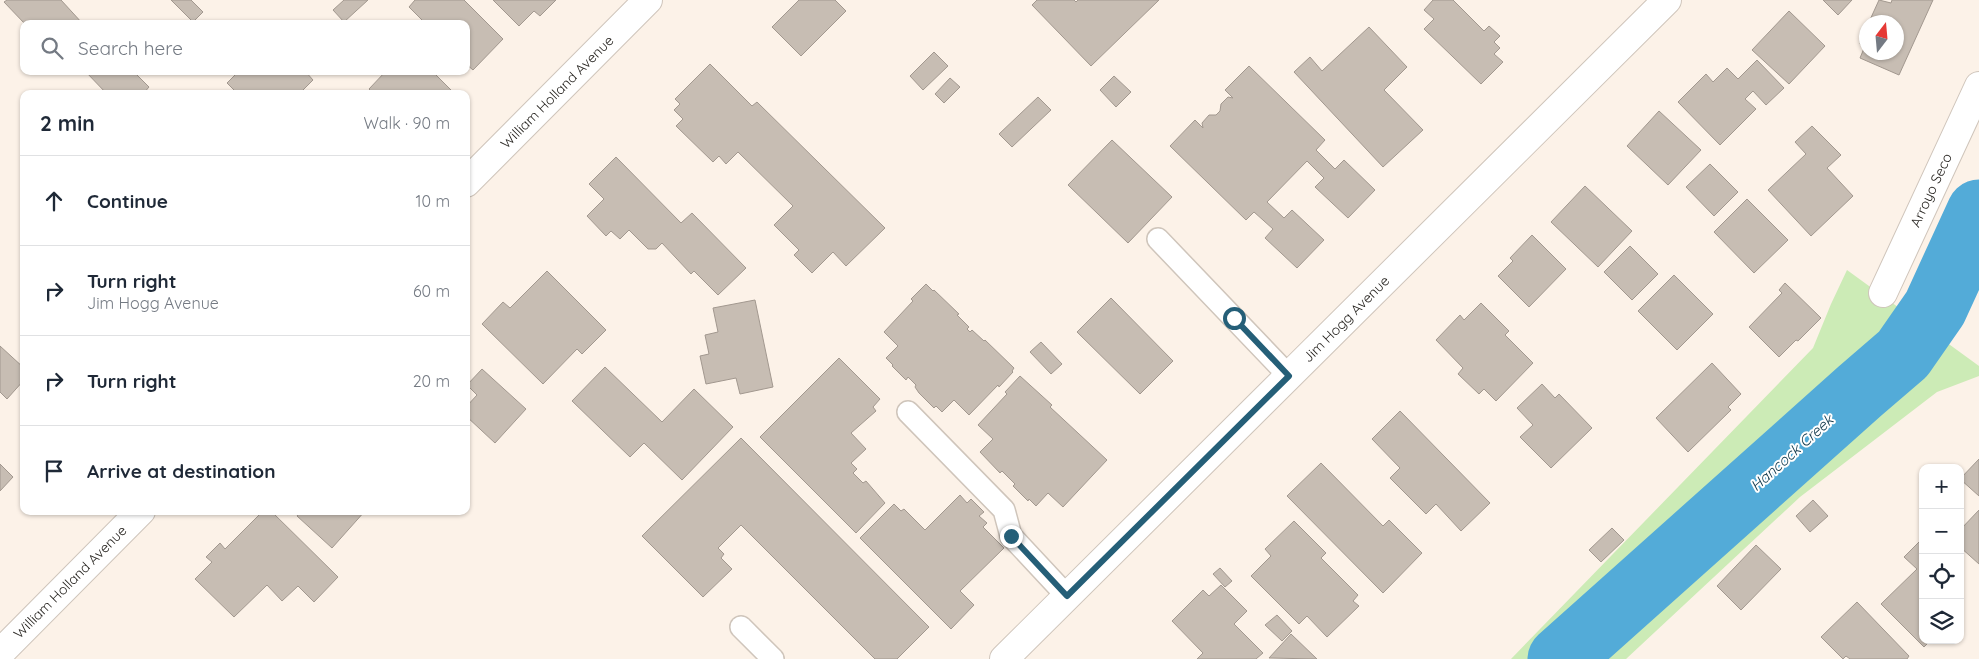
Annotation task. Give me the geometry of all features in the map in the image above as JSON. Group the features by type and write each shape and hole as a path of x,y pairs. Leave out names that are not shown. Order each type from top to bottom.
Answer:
{"street":[{"name":"William Holland Avenue","path":"470,179 648,0"},
{"name":"Jim Hogg Avenue","path":"1004,659 1667,0"},
{"name":"Arroyo Seco","path":"1883,293 1979,86"},
{"name":"William Holland Avenue","path":"0,653 137,515"}],"lane":[{"path":"1158,239 1289,376"},
{"path":"908,412 1004,510 1011,536 1067,596"},
{"path":"741,627 773,659"}],"green space":[{"path":"1847,270 1979,366 1979,376 1937,392 1800,497 1626,659 1511,659 1813,348"}],"building":[{"path":"7,0 61,0 79,20 21,20 4,2"},
{"path":"171,0 191,0 203,12 195,20 191,20"},
{"path":"344,0 368,0 346,20 342,20 333,10"},
{"path":"415,0 464,0 503,39 473,70 470,67 470,20 422,20 409,7"},
{"path":"493,0 556,0 540,16 534,11 519,26"},
{"path":"799,0 835,0 846,11 801,56 772,27"},
{"path":"1037,0 1074,0 1076,2 1078,0 1159,0 1091,66 1032,5"},
{"path":"1433,0 1453,0 1484,31 1489,26 1500,36 1494,42 1500,48 1494,54 1503,62 1481,84 1424,29 1434,19 1424,10"},
{"path":"1823,0 1852,0 1838,15"},
{"path":"1879,0 1891,3 1892,0 1933,0 1899,75 1865,60 1904,60 1904,15 1872,15"},
{"path":"1789,11 1825,46 1789,84 1752,50"},
{"path":"1369,27 1407,67 1384,90 1423,130 1383,167 1294,72 1310,57 1322,71"},
{"path":"934,52 948,66 923,90 910,76"},
{"path":"1757,60 1784,88 1766,105 1753,91 1745,99 1756,109 1720,145 1678,102 1706,74 1713,82 1727,68 1738,79"},
{"path":"710,64 752,106 757,102 885,228 846,266 833,252 812,273 794,255 799,250 774,225 793,206 738,152 726,164 719,156 713,162 676,126 683,119 674,110 680,104 675,99"},
{"path":"1249,66 1325,140 1316,150 1335,169 1344,160 1375,190 1348,218 1315,187 1324,178 1307,161 1267,202 1284,218 1292,210 1324,240 1297,268 1265,238 1273,229 1254,212 1246,220 1170,146 1195,120 1203,128 1202,123 1209,115 1216,115 1220,111 1221,104 1228,97 1233,98 1225,90"},
{"path":"89,75 137,75 149,87 146,90 103,90"},
{"path":"235,75 309,75 313,80 303,90 234,90 227,83"},
{"path":"382,75 436,75 451,90 370,90"},
{"path":"1114,76 1131,92 1116,107 1100,90"},
{"path":"950,78 960,87 944,103 935,94"},
{"path":"1038,97 1051,110 1012,147 999,134"},
{"path":"1659,111 1701,150 1668,185 1627,146"},
{"path":"1812,126 1841,155 1827,168 1853,196 1811,236 1768,190 1806,154 1795,142"},
{"path":"1112,140 1172,197 1128,243 1068,185"},
{"path":"616,157 681,223 692,213 746,268 718,295 694,271 691,274 662,243 656,249 648,249 629,230 620,239 611,231 606,236 587,216 604,199 589,184"},
{"path":"1710,164 1738,192 1714,216 1686,187"},
{"path":"1585,186 1632,231 1598,267 1551,222"},
{"path":"1747,199 1788,240 1754,273 1714,232"},
{"path":"1532,235 1566,269 1529,307 1498,276 1513,261 1510,258"},
{"path":"1630,246 1658,274 1632,300 1604,272"},
{"path":"547,271 606,330 582,354 577,349 543,384 482,324 503,302 510,308"},
{"path":"1674,275 1713,314 1677,350 1638,311"},
{"path":"1785,283 1821,318 1779,357 1749,327 1782,293 1779,290"},
{"path":"926,284 959,314 957,315 969,327 967,329 970,332 972,330 985,340 1014,368 1013,372 999,387 998,385 969,415 954,400 942,412 936,406 934,408 919,393 915,387 916,385 908,377 906,380 886,358 898,346 884,332"},
{"path":"1111,298 1173,361 1140,394 1077,332"},
{"path":"755,300 773,387 740,394 736,378 706,384 700,356 709,354 705,335 718,332 713,308"},
{"path":"1481,303 1509,331 1505,335 1533,363 1496,401 1484,389 1479,394 1458,374 1463,368 1436,340 1460,315 1464,320"},
{"path":"1041,342 1062,364 1051,374 1030,352"},
{"path":"0,346 20,364 20,384 7,399 0,392"},
{"path":"839,358 880,399 873,407 876,411 851,433 866,449 851,463 857,469 853,473 863,483 866,481 885,503 856,533 760,437"},
{"path":"1712,363 1741,394 1728,407 1731,410 1688,452 1656,418"},
{"path":"605,367 662,422 694,389 733,427 682,480 644,443 630,457 572,401"},
{"path":"482,369 526,409 495,443 470,420 470,403 477,395 470,388 470,382"},
{"path":"1020,376 1107,460 1063,507 1048,493 1036,506 1029,499 1028,501 1013,486 1015,484 1002,471 1000,473 980,452 993,439 978,425 1007,394 1005,392"},
{"path":"1542,384 1555,398 1559,394 1592,428 1551,468 1520,437 1533,425 1517,408"},
{"path":"1400,411 1490,503 1461,531 1436,504 1426,514 1390,478 1400,468 1372,439"},
{"path":"741,438 929,627 897,659 875,659 741,525 718,548 724,554 721,558 732,569 703,597 642,536"},
{"path":"1979,459 1979,496 1964,483 1964,475"},
{"path":"1321,463 1383,526 1389,520 1422,553 1383,593 1287,496"},
{"path":"0,464 13,477 0,491"},
{"path":"960,495 967,503 971,499 984,512 979,516 987,523 983,527 1004,548 960,591 974,605 951,629 860,538 894,504 901,511 904,509 925,530"},
{"path":"1813,500 1828,516 1810,532 1796,516"},
{"path":"1979,510 1979,564 1964,551 1964,526"},
{"path":"259,515 275,515 338,577 314,602 298,586 282,601 267,585 234,617 195,579 212,562 206,557 220,543 225,549"},
{"path":"298,515 361,515 332,548"},
{"path":"1294,521 1326,553 1321,558 1358,595 1353,601 1359,606 1327,637 1307,616 1299,624 1251,576 1271,556 1265,549"},
{"path":"1612,528 1624,540 1601,562 1589,550"},
{"path":"1919,542 1919,642 1881,604 1917,569 1904,557"},
{"path":"1756,545 1781,569 1741,610 1717,586"},
{"path":"1220,568 1232,581 1225,587 1213,574"},
{"path":"1221,585 1247,611 1234,624 1263,653 1256,659 1197,659 1203,653 1172,621 1203,590 1209,596"},
{"path":"1857,602 1909,656 1907,659 1850,659 1846,656 1843,659 1821,637"},
{"path":"1277,615 1292,631 1282,641 1265,625"},
{"path":"1291,634 1317,659 1269,658"}],"waterway":[{"name":"Hancock Creek","path":"1560,659 1903,354 1935,308 1979,212"}],"route":[{"path":"1011,536 1067,596 1289,376 1234,318"}]}
